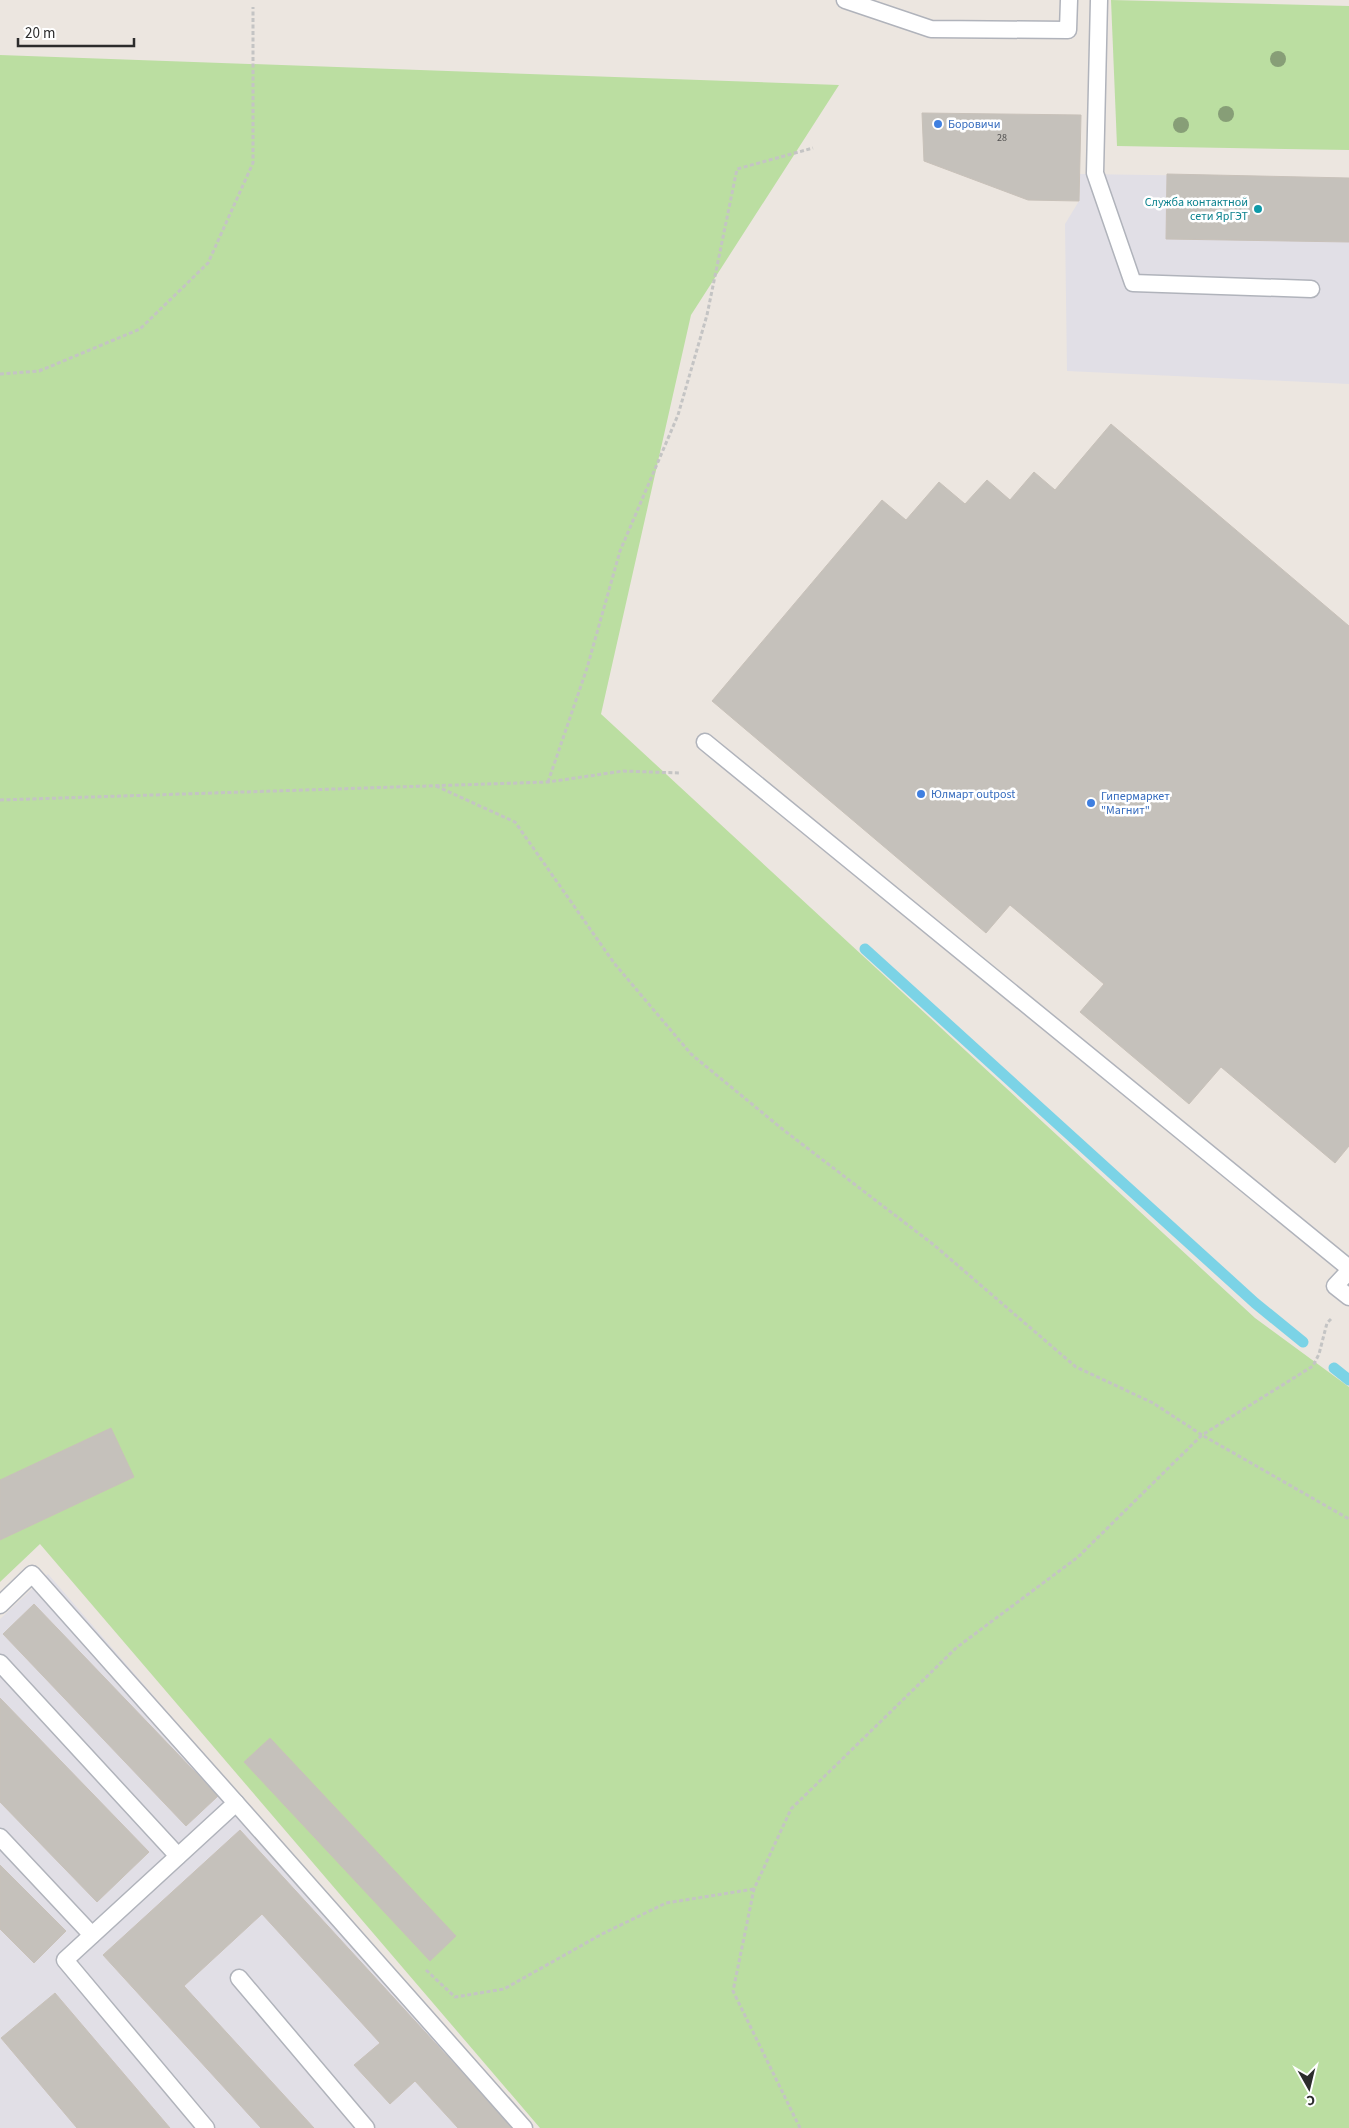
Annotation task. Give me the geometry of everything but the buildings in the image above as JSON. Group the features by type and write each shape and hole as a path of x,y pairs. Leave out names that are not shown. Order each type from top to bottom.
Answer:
{"lane":[{"path":"846,0 931,29 1068,30 1069,0"},
{"path":"1099,0 1095,173 1133,284 1311,289"},
{"path":"705,742 1349,1269 1336,1286 1349,1296"},
{"path":"0,1604 32,1574 524,2128"},
{"path":"0,1663 178,1856"},
{"path":"206,2128 65,1960 236,1803"},
{"path":"0,1836 92,1935"},
{"path":"239,1978 366,2128"}],"path":[{"path":"0,374 38,371 140,329 208,263 253,163 253,7"},
{"path":"548,782 587,668 620,551 678,415 707,315 737,169 813,148"},
{"path":"0,800 548,782 623,771 679,774"},
{"path":"436,786 515,822 614,964 691,1054 781,1128 934,1245 1076,1367 1153,1403 1202,1435 1349,1519"},
{"path":"800,2128 733,1991 754,1889 791,1809 956,1648 1078,1557 1202,1435 1313,1366 1319,1354 1328,1323 1333,1317"},
{"path":"426,1970 455,1997 504,1988 602,1934 666,1903 754,1889"}],"shaded area":[{"path":"1080,174 1349,178 1349,384 1067,371 1065,224 1079,201"},
{"path":"48,1574 532,2128 0,2128 0,1619"}],"green space":[{"path":"1111,0 1349,6 1349,150 1117,146"},
{"path":"0,55 839,85 691,315 601,714 1255,1318 1349,1387 1349,2128 540,2128 40,1544 0,1582"}],"waterway":[{"path":"865,949 1255,1303 1303,1342"},
{"path":"1334,1368 1349,1380"}],"place":[{"name":"Боровичи","path":"938,124"},
{"name":"Служба контактной сети ЯрГЭТ","path":"1258,209"},
{"name":"Юлмарт outpost","path":"921,794"},
{"name":"Гипермаркет \"Магнит\"","path":"1091,803"}]}
